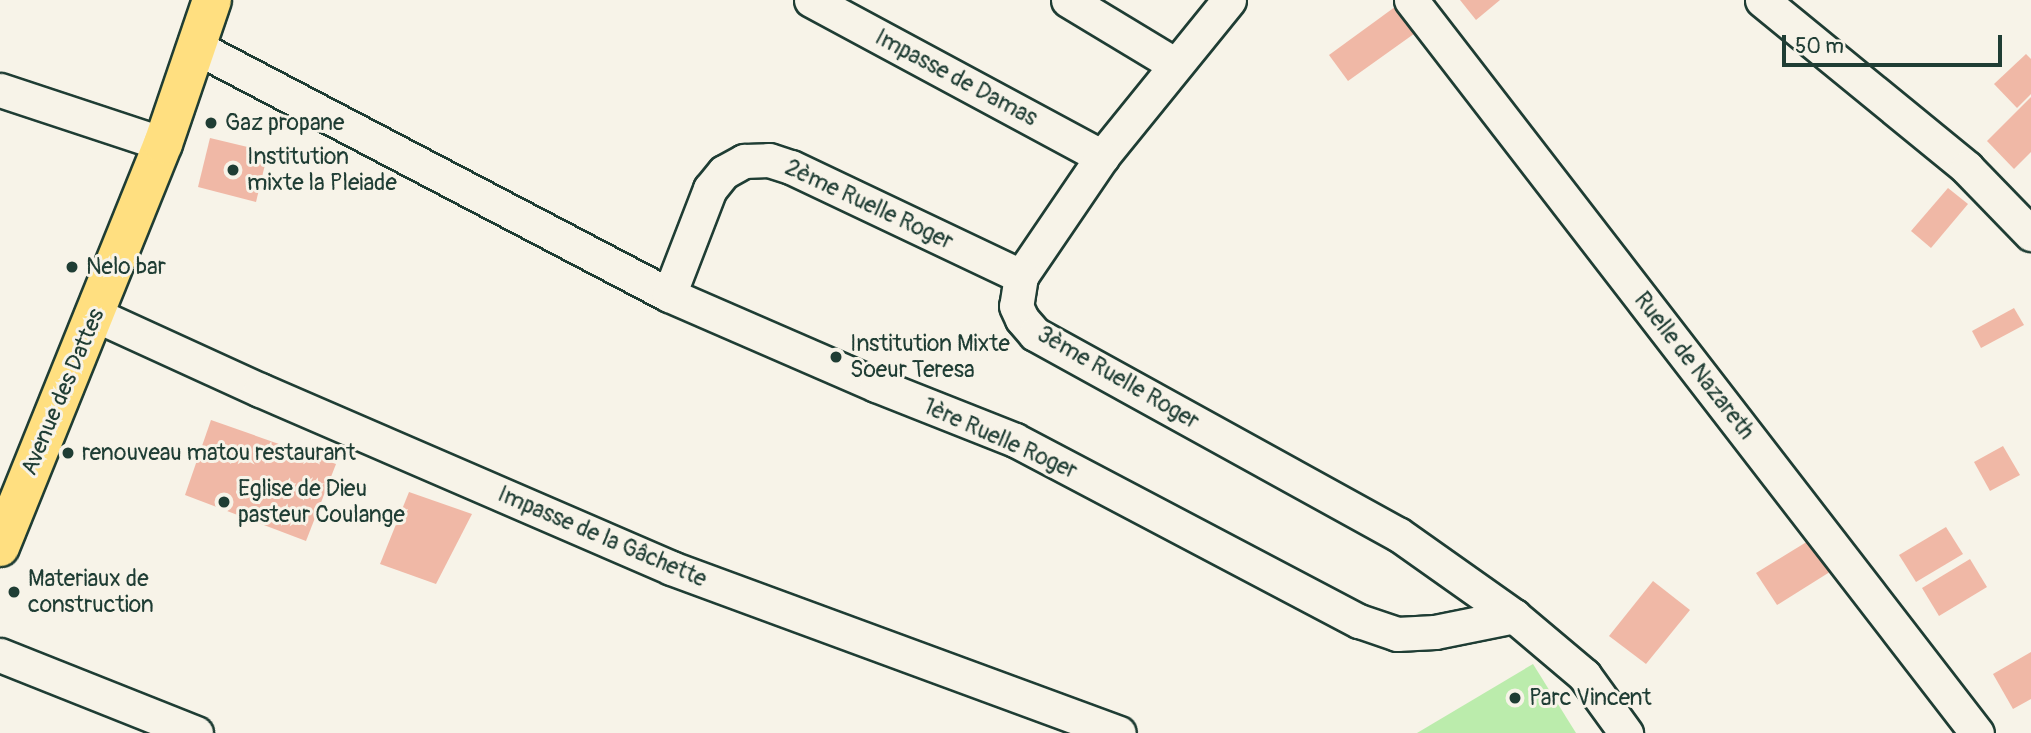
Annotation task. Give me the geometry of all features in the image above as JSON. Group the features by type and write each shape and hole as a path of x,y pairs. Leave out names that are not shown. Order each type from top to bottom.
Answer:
{"main road":[{"name":"Avenue des Dattes","path":"0,547 6,509 96,315 163,144 198,48 212,0"}],"street":[{"name":"Impasse de Damas","path":"811,0 1102,157"},
{"path":"1069,0 1174,64"},
{"name":"3ème Ruelle Roger","path":"1229,0 1174,64 1102,157 1021,276 1016,306 1022,319 1035,334 1398,534 1514,616"},
{"name":"Ruelle de Nazareth","path":"1410,0 1978,733"},
{"path":"1762,0 1967,168 2031,233"},
{"name":"1ère Ruelle Roger","path":"198,48 669,295 876,385 1016,440 1359,621 1397,634 1435,632 1514,616"},
{"path":"0,90 163,144"},
{"name":"2ème Ruelle Roger","path":"669,295 710,189 724,172 744,161 756,160 769,160 791,167 1021,276"},
{"name":"Impasse de la Gâchette","path":"96,315 260,390 671,568 1119,733"},
{"path":"1514,616 1584,675 1626,733"},
{"path":"0,655 196,733"}],"green space":[{"name":"Parc Vincent","path":"1533,664 1576,733 1417,733"}],"building":[{"path":"1460,0 1500,0 1476,20"},
{"path":"1399,4 1418,31 1348,81 1329,55"},
{"path":"2026,54 2031,59 2031,94 2017,108 1994,84"},
{"path":"2031,97 2031,152 2014,169 1987,141"},
{"name":"Institution mixte la Pleiade","path":"210,138 268,152 256,202 198,187"},
{"path":"1948,188 1968,204 1931,248 1911,231"},
{"path":"2014,308 2024,325 1981,348 1972,331"},
{"name":"Eglise de Dieu pasteur Coulange","path":"211,420 336,464 306,541 185,495"},
{"path":"2003,446 2020,475 1990,491 1974,462"},
{"path":"409,492 472,514 436,584 380,564"},
{"path":"1946,527 1963,554 1916,582 1899,555"},
{"path":"1813,538 1833,570 1777,605 1756,573"},
{"path":"1970,559 1987,587 1939,616 1922,588"},
{"path":"1653,581 1690,610 1646,664 1609,636"},
{"path":"2031,652 2031,699 2013,709 1993,674"}],"place":[{"name":"Gaz propane","path":"211,123"},
{"name":"Institution mixte la Pleiade","path":"233,170"},
{"name":"Nelo bar","path":"72,267"},
{"name":"Institution Mixte Soeur Teresa","path":"836,357"},
{"name":"renouveau matou restaurant","path":"68,453"},
{"name":"Eglise de Dieu pasteur Coulange","path":"224,502"},
{"name":"Materiaux de construction","path":"14,592"},
{"name":"Parc Vincent","path":"1515,698"}]}
